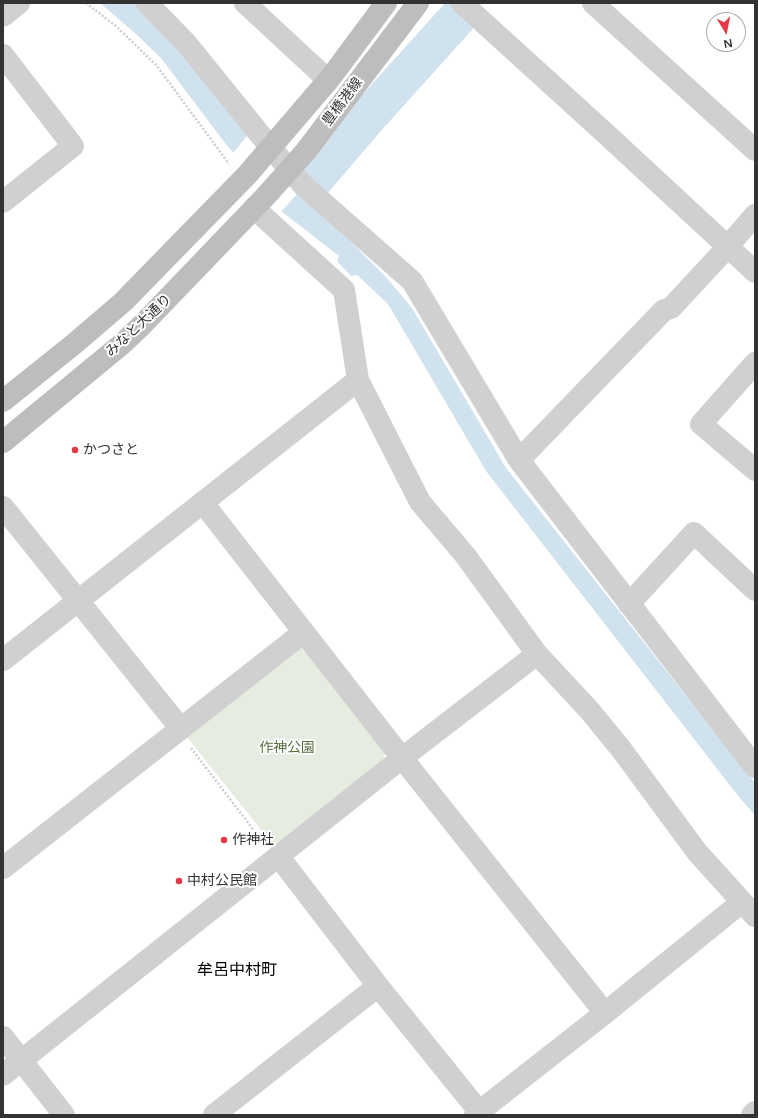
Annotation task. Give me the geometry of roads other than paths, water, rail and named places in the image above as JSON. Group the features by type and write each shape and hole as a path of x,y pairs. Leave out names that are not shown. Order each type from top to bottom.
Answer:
{"main road":[{"name":"豊橋港線","path":"239,172 328,80 386,3"},
{"name":"豊橋港線","path":"259,203 306,151 418,3"},
{"name":"みなと大通り","path":"3,401 74,344 123,302 239,172"},
{"name":"みなと大通り","path":"3,442 132,335 259,203"}],"street":[{"path":"3,16 18,3"},
{"path":"147,3 186,44 286,173 303,185 412,281 519,460 755,767"},
{"path":"245,3 328,80"},
{"path":"462,3 755,272"},
{"path":"593,3 755,150"},
{"path":"3,55 73,146 3,202"},
{"path":"259,203 344,290 358,380 420,502 465,555 537,654 590,711 621,749 681,832 748,909 605,1013 479,1114 277,858"},
{"path":"519,460 664,310 671,308 755,215"},
{"path":"755,363 701,424 755,470"},
{"path":"3,660 358,380"},
{"path":"203,503 402,758 605,1013"},
{"path":"3,507 179,730"},
{"path":"629,604 694,533 755,590"},
{"path":"3,868 304,632"},
{"path":"3,1075 402,758 537,654"},
{"path":"214,1115 378,986"},
{"path":"3,1037 64,1115"},
{"path":"752,1115 755,1112"}],"water":[{"path":"100,3 137,3 314,205 385,276 412,308 506,468 755,783 755,815 739,797 486,471 388,304 357,275 351,276 337,261 339,256 281,211 225,143 161,58"}],"waterway":[{"path":"314,180 367,118 458,17"}],"place":[{"name":"かつさと","path":"75,450"},
{"name":"作神社","path":"224,840"},
{"name":"中村公民館","path":"179,881"}],"district":[{"name":"牟呂中村町","path":"237,971"}],"park label":[{"name":"作神公園","path":"287,748"}]}
